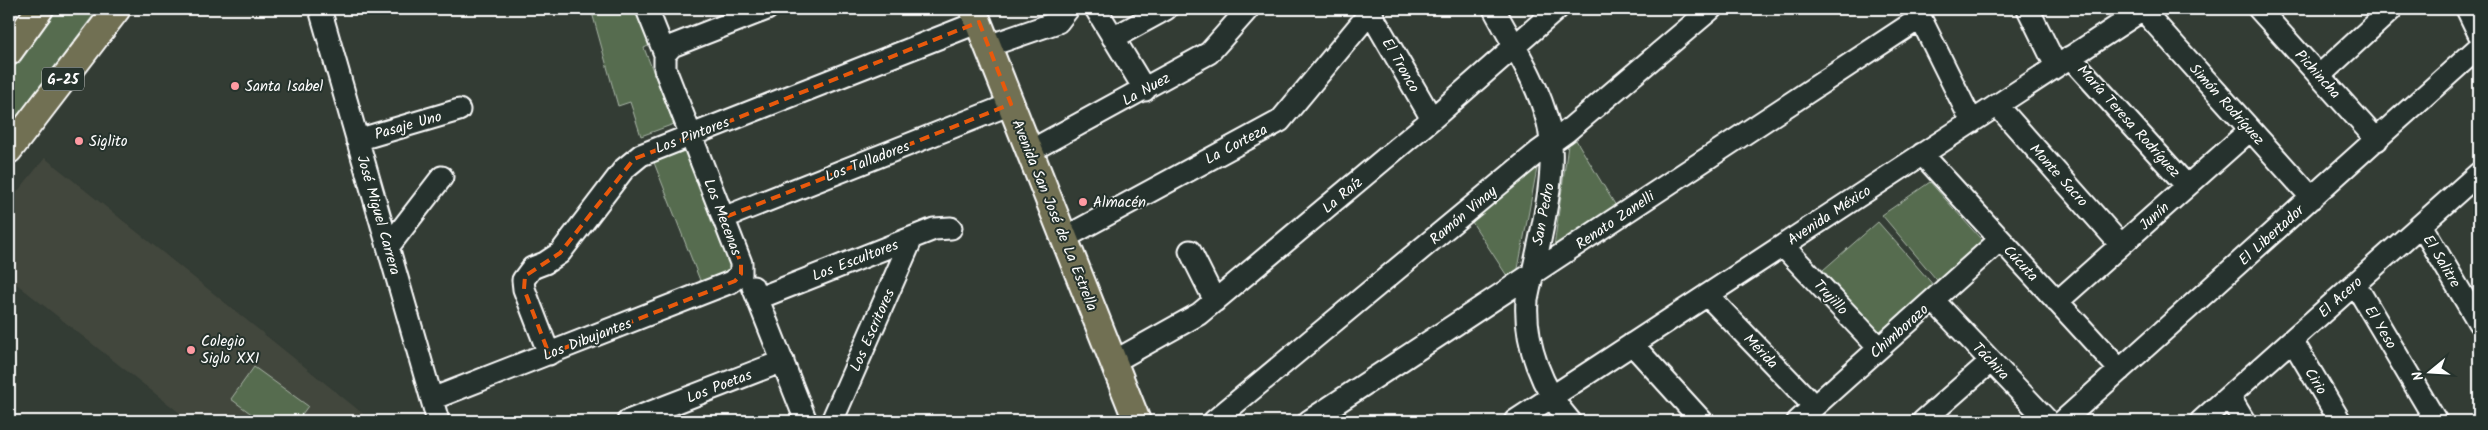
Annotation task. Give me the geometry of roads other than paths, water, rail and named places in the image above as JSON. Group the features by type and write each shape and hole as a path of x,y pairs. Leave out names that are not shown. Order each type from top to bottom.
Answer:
{"main road":[{"path":"9,52 40,9"},
{"name":"G-25","path":"9,150 117,9"},
{"name":"Avenida San José de La Estrella","path":"976,15 1137,421"}],"street":[{"name":"José Miguel Carrera","path":"320,9 438,421"},
{"name":"Los Mecenas","path":"647,9 665,54 665,69 741,263 740,274 752,285 759,298 806,421"},
{"path":"665,54 672,46 767,9"},
{"path":"988,46 1058,22 1068,9"},
{"path":"1096,9 1145,90"},
{"path":"1114,38 1166,9"},
{"name":"La Nuez","path":"1030,152 1209,54 1248,9"},
{"name":"San Pedro","path":"1494,9 1543,105 1551,142 1551,173 1526,310 1528,331 1541,375 1551,398 1570,421"},
{"name":"La Raíz","path":"1113,362 1199,314 1432,119 1556,9"},
{"name":"Ramón Vinay","path":"1214,421 1711,9"},
{"name":"María Teresa Rodríguez","path":"2028,9 2063,62 2187,186"},
{"name":"Avenida México","path":"1515,421 2143,9"},
{"name":"Simón Rodríguez","path":"2143,9 2312,198"},
{"name":"Pichincha","path":"2259,9 2377,140"},
{"path":"2319,76 2392,9"},
{"path":"2467,9 2479,34"},
{"name":"El Tronco","path":"1372,10 1432,119"},
{"name":"La Corteza","path":"1064,238 1280,121 1372,10"},
{"path":"1918,13 1972,122"},
{"name":"Renato Zanelli","path":"1309,421 1532,276 1918,13"},
{"name":"Los Pintores","path":"549,354 524,289 525,276 532,268 545,263 560,253 634,159 976,15"},
{"name":"El Libertador","path":"2063,421 2479,47"},
{"name":"Los Talladores","path":"723,218 1011,104"},
{"name":"Monte Sacro","path":"1997,105 2122,244"},
{"name":"Pasaje Uno","path":"357,140 459,110"},
{"name":"Junín","path":"2057,302 2250,130"},
{"name":"Cúcuta","path":"1922,154 2120,370"},
{"name":"El Acero","path":"2201,421 2479,173"},
{"path":"388,247 442,177"},
{"name":"El Salitre","path":"2421,225 2479,324"},
{"name":"Los Escultores","path":"759,298 912,238 940,228 951,228"},
{"name":"Los Escritores","path":"832,421 912,238"},
{"name":"Chimborazo","path":"1798,421 2000,240"},
{"name":"Trujillo","path":"1783,246 1879,348"},
{"path":"1190,251 1215,301"},
{"name":"Los Dibujantes","path":"432,399 732,282 740,274"},
{"name":"El Yeso","path":"2355,284 2436,421"},
{"name":"Mérida","path":"1707,295 1814,406"},
{"name":"Táchira","path":"1933,300 2048,421"},
{"name":"Cirio","path":"2292,340 2340,421"},
{"path":"1632,344 1702,421"},
{"name":"Los Poetas","path":"628,421 783,361"},
{"path":"1923,421 1991,361"},
{"path":"2229,396 2244,421"}],"place":[{"name":"Santa Isabel","path":"235,86"},
{"name":"Siglito","path":"79,141"},
{"name":"Almacén","path":"1083,202"},
{"name":"Colegio Siglo XXI","path":"191,350"}]}
